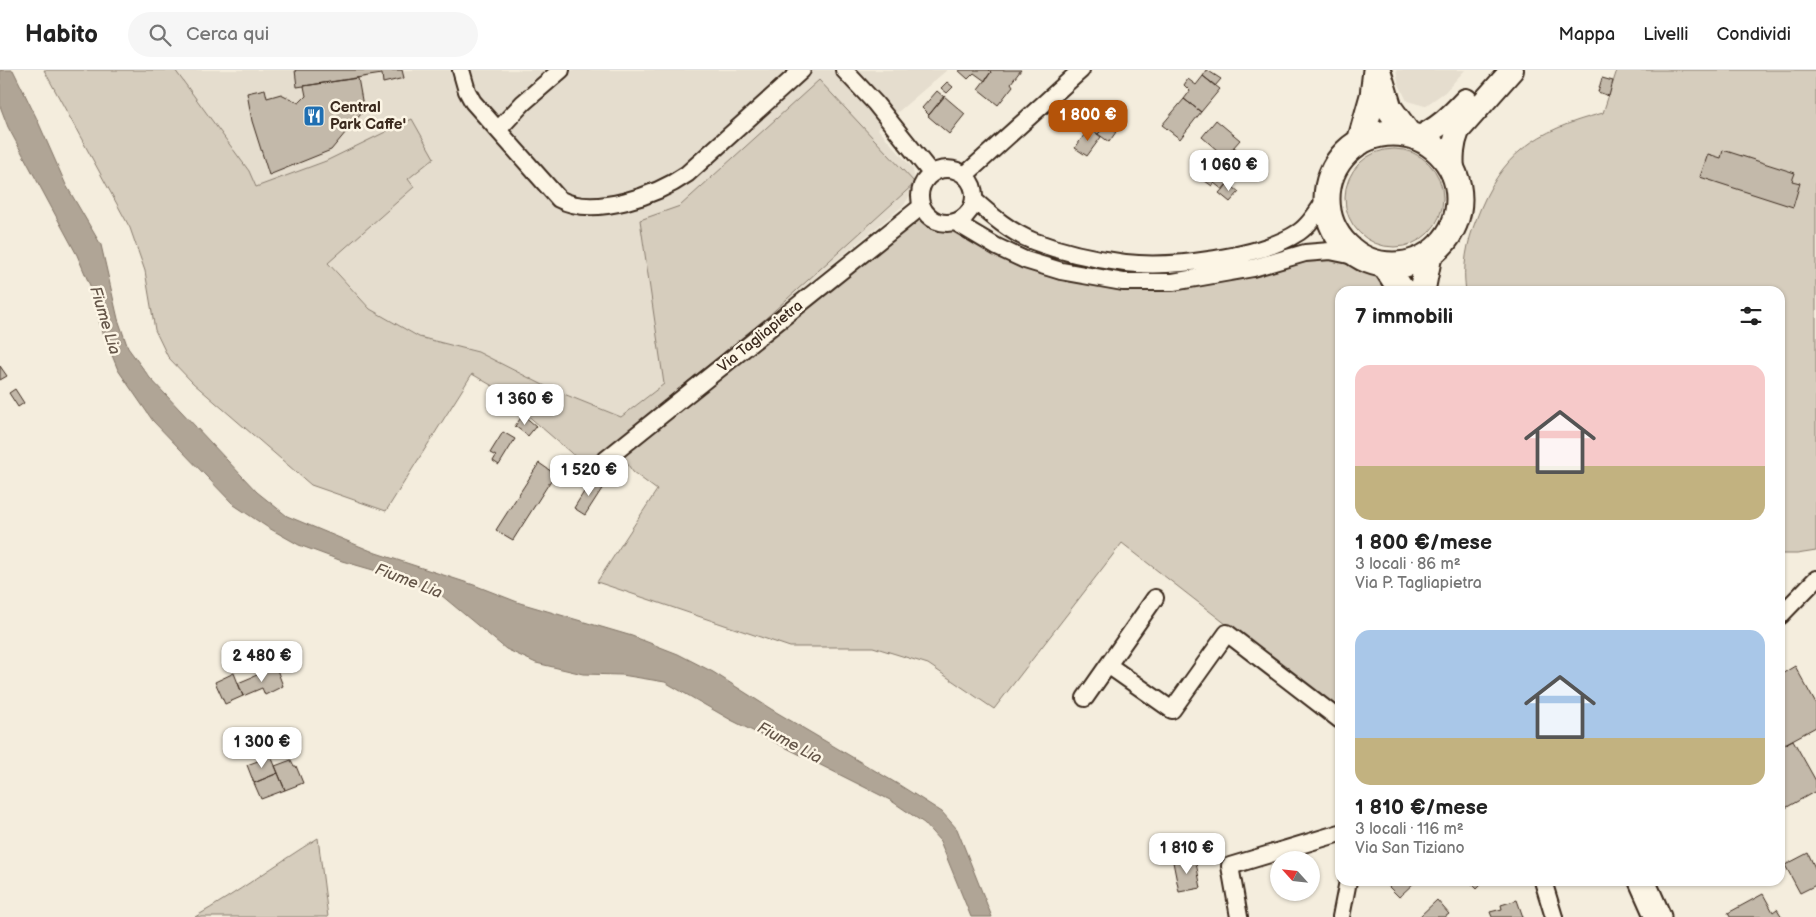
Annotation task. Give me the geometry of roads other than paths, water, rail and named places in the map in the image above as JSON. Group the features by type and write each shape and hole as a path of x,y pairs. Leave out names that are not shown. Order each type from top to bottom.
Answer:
{"main road":[{"path":"1377,70 1389,108 1413,136"},
{"path":"1360,142 1373,96 1377,70"},
{"path":"1392,133 1413,136 1437,149 1450,165 1458,183 1459,204 1455,224 1444,241 1429,255 1415,262 1385,265 1359,257 1345,246 1335,231 1328,214 1329,180 1336,165 1346,152 1360,142 1375,135 1392,133"},
{"path":"1423,286 1429,255"},
{"path":"1385,265 1399,286"},
{"path":"1644,886 1658,917"}],"street":[{"path":"461,70 473,102 559,199 575,205 592,206 626,202 654,193 688,174 802,70"},
{"path":"498,130 523,103 561,70"},
{"path":"844,70 875,103 931,173"},
{"path":"965,175 1081,70"},
{"path":"1413,136 1434,131 1450,118 1494,70"},
{"path":"1454,174 1453,144 1458,131 1512,70"},
{"path":"944,168 959,171 965,175 974,191 974,200 967,214 955,222 947,223 932,219 922,206 919,197 920,188 924,180 931,173 944,168"},
{"path":"974,200 1007,228 1031,241 1064,252 1126,263 1175,263 1244,254 1282,242 1300,231 1314,217 1327,197"},
{"name":"Via Tagliapietra","path":"599,465 922,206"},
{"path":"955,222 997,247 1025,260 1061,271 1123,282 1173,282 1253,268 1305,253 1330,251 1359,257"},
{"path":"1785,611 1816,579"},
{"path":"1084,698 1155,598"},
{"path":"1108,665 1172,710 1227,633 1335,716"},
{"path":"1239,917 1230,866 1335,835"},
{"path":"1341,917 1347,886"},
{"path":"1545,886 1554,917"}],"water":[{"name":"Fiume Lia","path":"0,70 13,70 66,185 101,245 118,319 128,348 150,378 257,492 287,516 376,553 474,585 520,603 632,636 678,654 713,672 942,812 957,829 992,917 971,917 940,841 924,823 890,800 731,720 665,682 622,675 583,674 536,663 506,649 441,595 394,576 342,561 299,545 234,505 153,421 118,370 101,328 91,288 77,255 8,127 0,106"}],"place":[{"name":"Central Park Caffe'","path":"314,116"}]}
